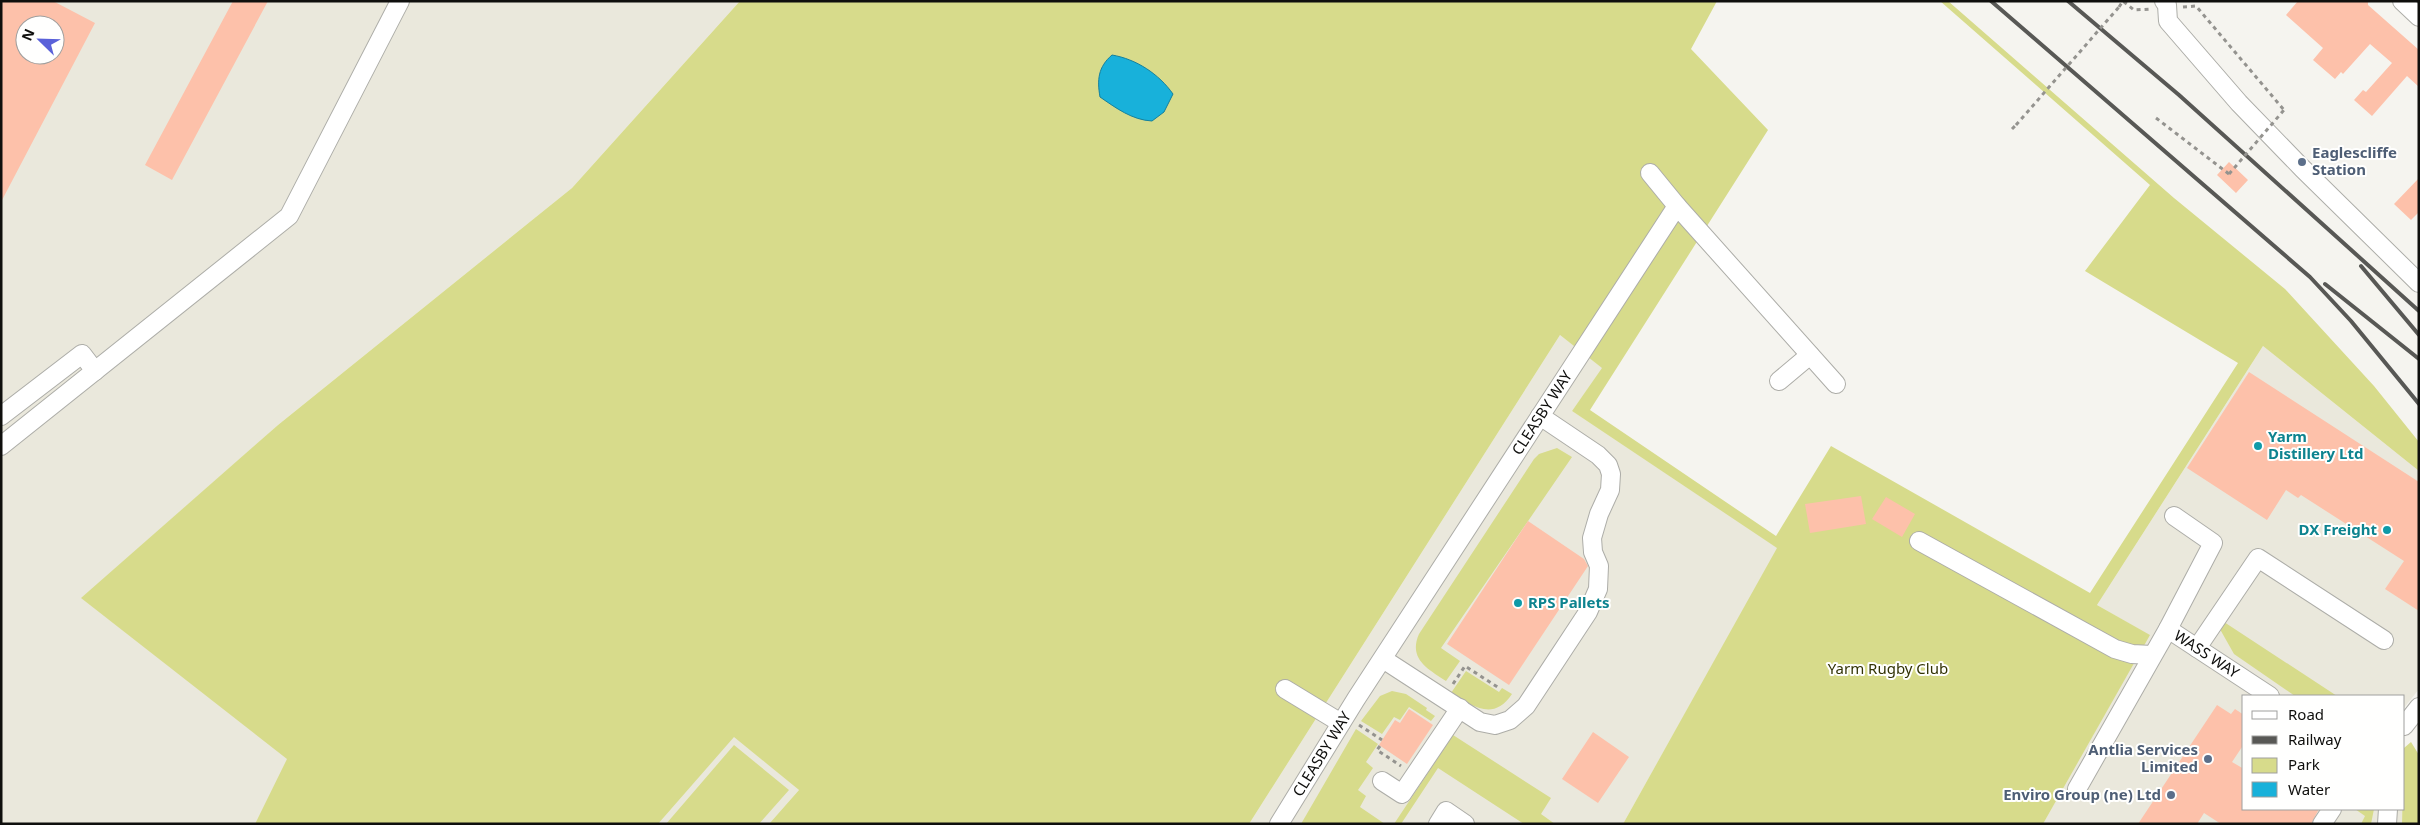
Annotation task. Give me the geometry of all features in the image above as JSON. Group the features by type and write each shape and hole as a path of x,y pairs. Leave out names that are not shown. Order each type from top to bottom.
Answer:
{"street":[{"path":"1,446 289,216 400,1"},
{"path":"2402,1 2419,16"},
{"path":"2168,3 2168,21 2239,103 2419,283"},
{"path":"1650,173 1677,206 1836,384"},
{"name":"CLEASBY WAY","path":"1279,824 1349,723 1383,659 1677,206"},
{"path":"1,416 82,354 95,371"},
{"path":"1779,381 1810,355"},
{"path":"1383,659 1480,722 1495,725 1510,720 1526,706 1588,612 1598,589 1599,566 1593,552 1592,538 1599,514 1610,490 1610,470 1608,464 1598,455 1540,416"},
{"path":"2077,789 2168,629 2213,543 2174,516"},
{"path":"1920,540 2115,649 2132,654 2152,655"},
{"path":"2197,648 2258,558 2384,640"},
{"name":"WASS WAY","path":"2168,629 2268,695"},
{"path":"1285,689 1349,723"},
{"path":"2405,725 2419,707"},
{"path":"1382,781 1402,794 1460,708"},
{"path":"2322,824 2331,810"},
{"path":"2387,824 2388,810"},
{"path":"1438,824 1446,811 1465,824"}],"path":[{"path":"2012,130 2123,1 2134,10"},
{"path":"2156,118 2229,174 2284,110 2199,10"},
{"path":"1444,698 1465,666 1499,688"},
{"path":"1349,723 1382,740"}],"shaded area":[{"path":"1,1 740,1 572,188 278,425 82,598 288,759 255,824 1,824"},
{"path":"1560,335 1603,368 1572,411 1778,548 1623,824 1249,824"},
{"path":"2263,346 2419,471 2419,689 2405,707 2405,695 2242,695 2242,810 2403,810 2402,824 2043,824 2149,635 2097,605"},
{"path":"734,736 799,790 769,824 658,824"}],"green space":[{"name":"Yarm Rugby Club","path":"740,1 1717,1 1691,49 1768,130 1590,410 1776,536 1831,446 2090,593 2238,363 2085,271 2150,185 1940,1 1948,1 2174,198 2285,289 2374,386 2419,442 2419,471 2263,346 2097,605 2150,635 2043,824 1623,824 1777,548 1572,411 1602,368 1560,335 1249,824 769,824 799,790 734,737 658,824 255,824 287,759 81,598 278,425 572,188"},
{"path":"1557,448 1572,457 1441,648 1460,661 1446,681 1427,667 1418,657 1416,643 1419,634 1534,459 1539,454"},
{"path":"2221,620 2335,695 2294,695 2234,654 2221,631"},
{"path":"1466,671 1499,692 1502,688 1512,694 1505,703 1490,709 1483,709 1467,703 1451,693"},
{"path":"1392,691 1406,694 1427,708 1426,710 1435,716 1431,721 1409,707 1400,720 1394,717 1382,734 1361,721 1380,696"},
{"path":"1356,729 1378,744 1366,762 1373,768 1358,790 1366,796 1360,807 1385,824 1301,824"},
{"path":"1453,735 1551,798 1541,814 1555,824 1524,824 1438,768 1401,824 1394,824"},
{"path":"2411,742 2419,755 2419,824 2402,824 2402,810 2405,810 2405,747"},
{"path":"734,745 789,790 759,824 666,824"},
{"path":"2356,810 2374,810 2371,824 2361,824 2365,816"}],"water":[{"path":"1112,55 1130,60 1146,68 1161,80 1173,94 1164,112 1152,121 1131,116 1100,97 1101,69"}],"building":[{"path":"1,1 53,1 95,23 1,202"},
{"path":"233,1 268,1 172,180 145,165"},
{"path":"2298,1 2368,1 2368,5 2419,50 2419,87 2407,76 2372,116 2354,100 2363,90 2366,92 2392,63 2370,44 2343,74 2341,72 2335,79 2313,60 2323,48 2286,15"},
{"path":"2229,162 2248,180 2236,193 2217,175"},
{"path":"2419,178 2419,212 2411,220 2394,204"},
{"path":"2249,372 2419,482 2419,611 2385,589 2404,561 2301,495 2298,498 2286,490 2267,520 2187,468"},
{"path":"1861,496 1866,524 1810,533 1805,504"},
{"path":"1886,497 1915,514 1902,537 1872,519"},
{"name":"RPS Pallets","path":"1528,521 1584,559 1588,566 1509,685 1447,644"},
{"path":"2217,705 2231,714 2235,709 2242,714 2242,747 2232,762 2242,768 2242,810 2318,810 2311,824 2221,824 2204,813 2197,824 2138,824"},
{"path":"1409,709 1433,725 1407,764 1379,745 1395,720 1400,723"},
{"path":"1593,732 1629,757 1598,803 1562,779"}],"railway":[{"path":"1991,1 2310,277 2351,321 2419,404"},
{"path":"2068,1 2179,95 2419,311"},
{"path":"2361,266 2419,335"},
{"path":"2325,284 2419,359"}],"place":[{"name":"Eaglescliffe Station","path":"2302,162"},
{"name":"Yarm Distillery Ltd","path":"2258,446"},
{"name":"DX Freight","path":"2387,530"},
{"name":"RPS Pallets","path":"1518,603"},
{"name":"Antlia Services Limited","path":"2208,759"},
{"name":"Enviro Group (ne) Ltd","path":"2171,795"}]}
